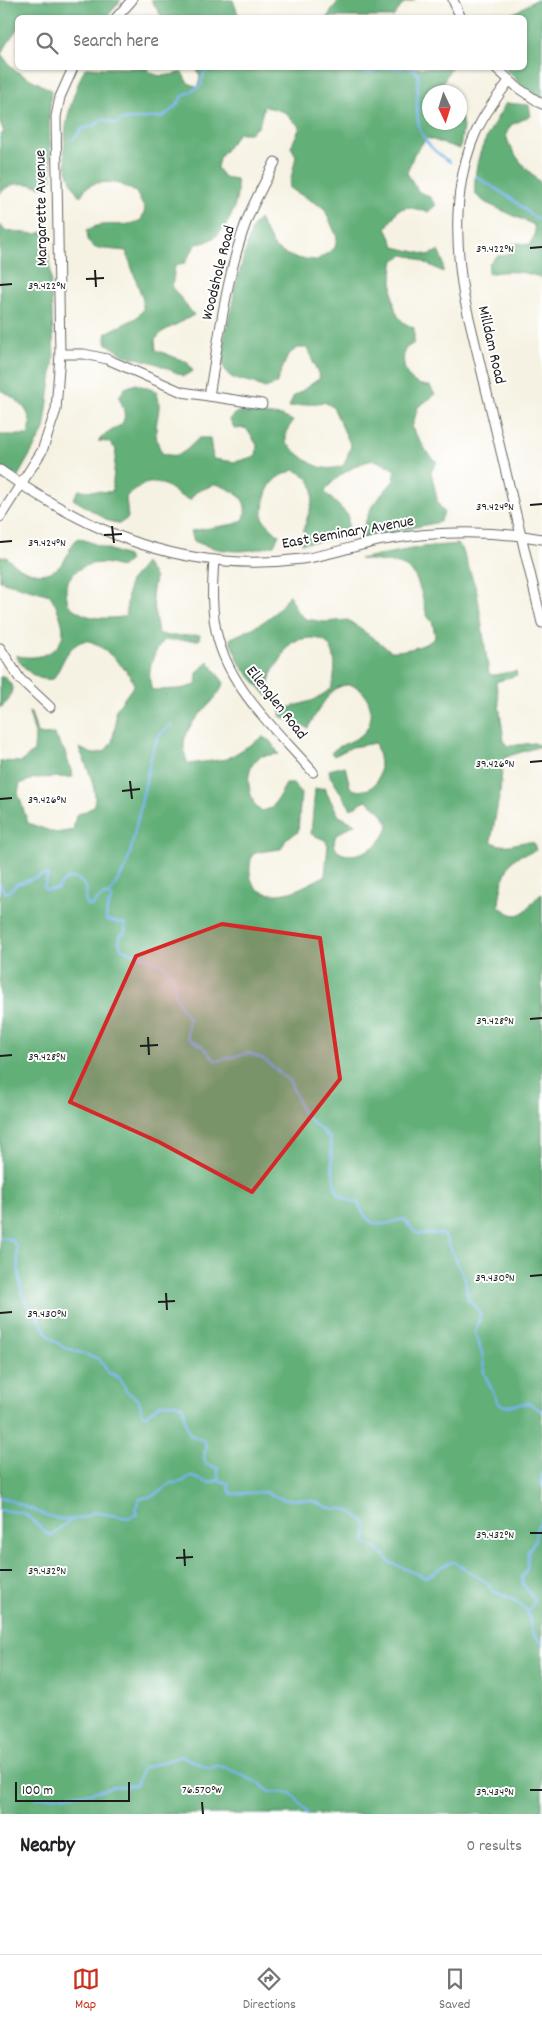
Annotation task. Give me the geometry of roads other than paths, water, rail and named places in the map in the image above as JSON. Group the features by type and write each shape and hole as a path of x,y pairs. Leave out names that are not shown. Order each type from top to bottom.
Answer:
{"street":[{"path":"119,15 132,0"},
{"path":"453,0 460,15"},
{"name":"Margarette Avenue","path":"0,517 42,451 56,410 60,354 56,124 60,97 72,70"},
{"path":"498,70 509,81 542,104"},
{"name":"Milldam Road","path":"509,81 476,132 468,155 458,199 458,246 464,297 542,622"},
{"name":"Woodshole Road","path":"209,396 226,300 242,241 251,211 275,162"},
{"path":"60,354 84,354 107,359 171,389 262,404"},
{"name":"East Seminary Avenue","path":"0,470 55,507 118,537 150,548 214,560 273,561 302,558 420,534 487,532 542,539"},
{"name":"Ellenglen Road","path":"214,560 213,614 218,640 226,660 252,700 313,772"},
{"path":"0,648 20,678 50,707"}],"waterway":[{"path":"73,140 82,129 95,125 103,119 116,124 121,120 163,117 177,105 182,97 201,85 202,78 207,70"},
{"path":"355,70 370,73 375,70"},
{"path":"414,70 418,74 417,114 422,134 437,153 450,162"},
{"path":"477,177 512,199 534,217 542,220"},
{"path":"109,895 126,867 152,753 158,736 171,725"},
{"path":"0,884 4,892 8,892 17,884 46,874 48,876 44,887 46,890 57,889 69,879 73,878 80,881 87,890 85,900 87,905 91,906 103,895 109,895 112,898 107,909 106,920 125,924 125,932 120,936 119,943 122,949 163,964 174,977 177,1000 189,1019 187,1034 189,1039 201,1045 216,1061 249,1053 265,1060 290,1082 303,1114 330,1138 333,1177 340,1195 358,1203 367,1218 376,1224 403,1219 417,1233 442,1234 445,1236 465,1279 468,1299 481,1313 475,1333 483,1356 484,1373 498,1403 505,1406 529,1403 542,1411"},
{"path":"0,1237 12,1240 16,1246 21,1290 27,1305 38,1318 48,1335 63,1347 99,1359 109,1373 119,1377 127,1392 139,1400 142,1413 146,1416 159,1404 175,1403 183,1406 185,1421 190,1435 203,1440 206,1444 204,1458 206,1464 217,1468 219,1480 229,1484 228,1488 232,1494 264,1492 283,1499 310,1500 333,1509 346,1509 358,1516 367,1526 365,1543 384,1554 389,1562 424,1577 446,1564 454,1562 486,1582 493,1591 516,1601 528,1612 532,1633 542,1643"},
{"path":"542,1472 542,1486"},
{"path":"0,1497 59,1519 82,1518 94,1512 128,1518 137,1514 135,1509 140,1499 155,1495 171,1483 182,1482 190,1476 209,1483 218,1480"},
{"path":"0,1510 24,1513 50,1536 72,1519"},
{"path":"528,1612 535,1601 523,1584 522,1577 527,1569 528,1552 535,1540 536,1529 542,1518"},
{"path":"36,1798 90,1793 113,1787 136,1785 143,1768 182,1756 209,1768 217,1766 227,1768 260,1784 270,1792 291,1793 308,1814"}]}
